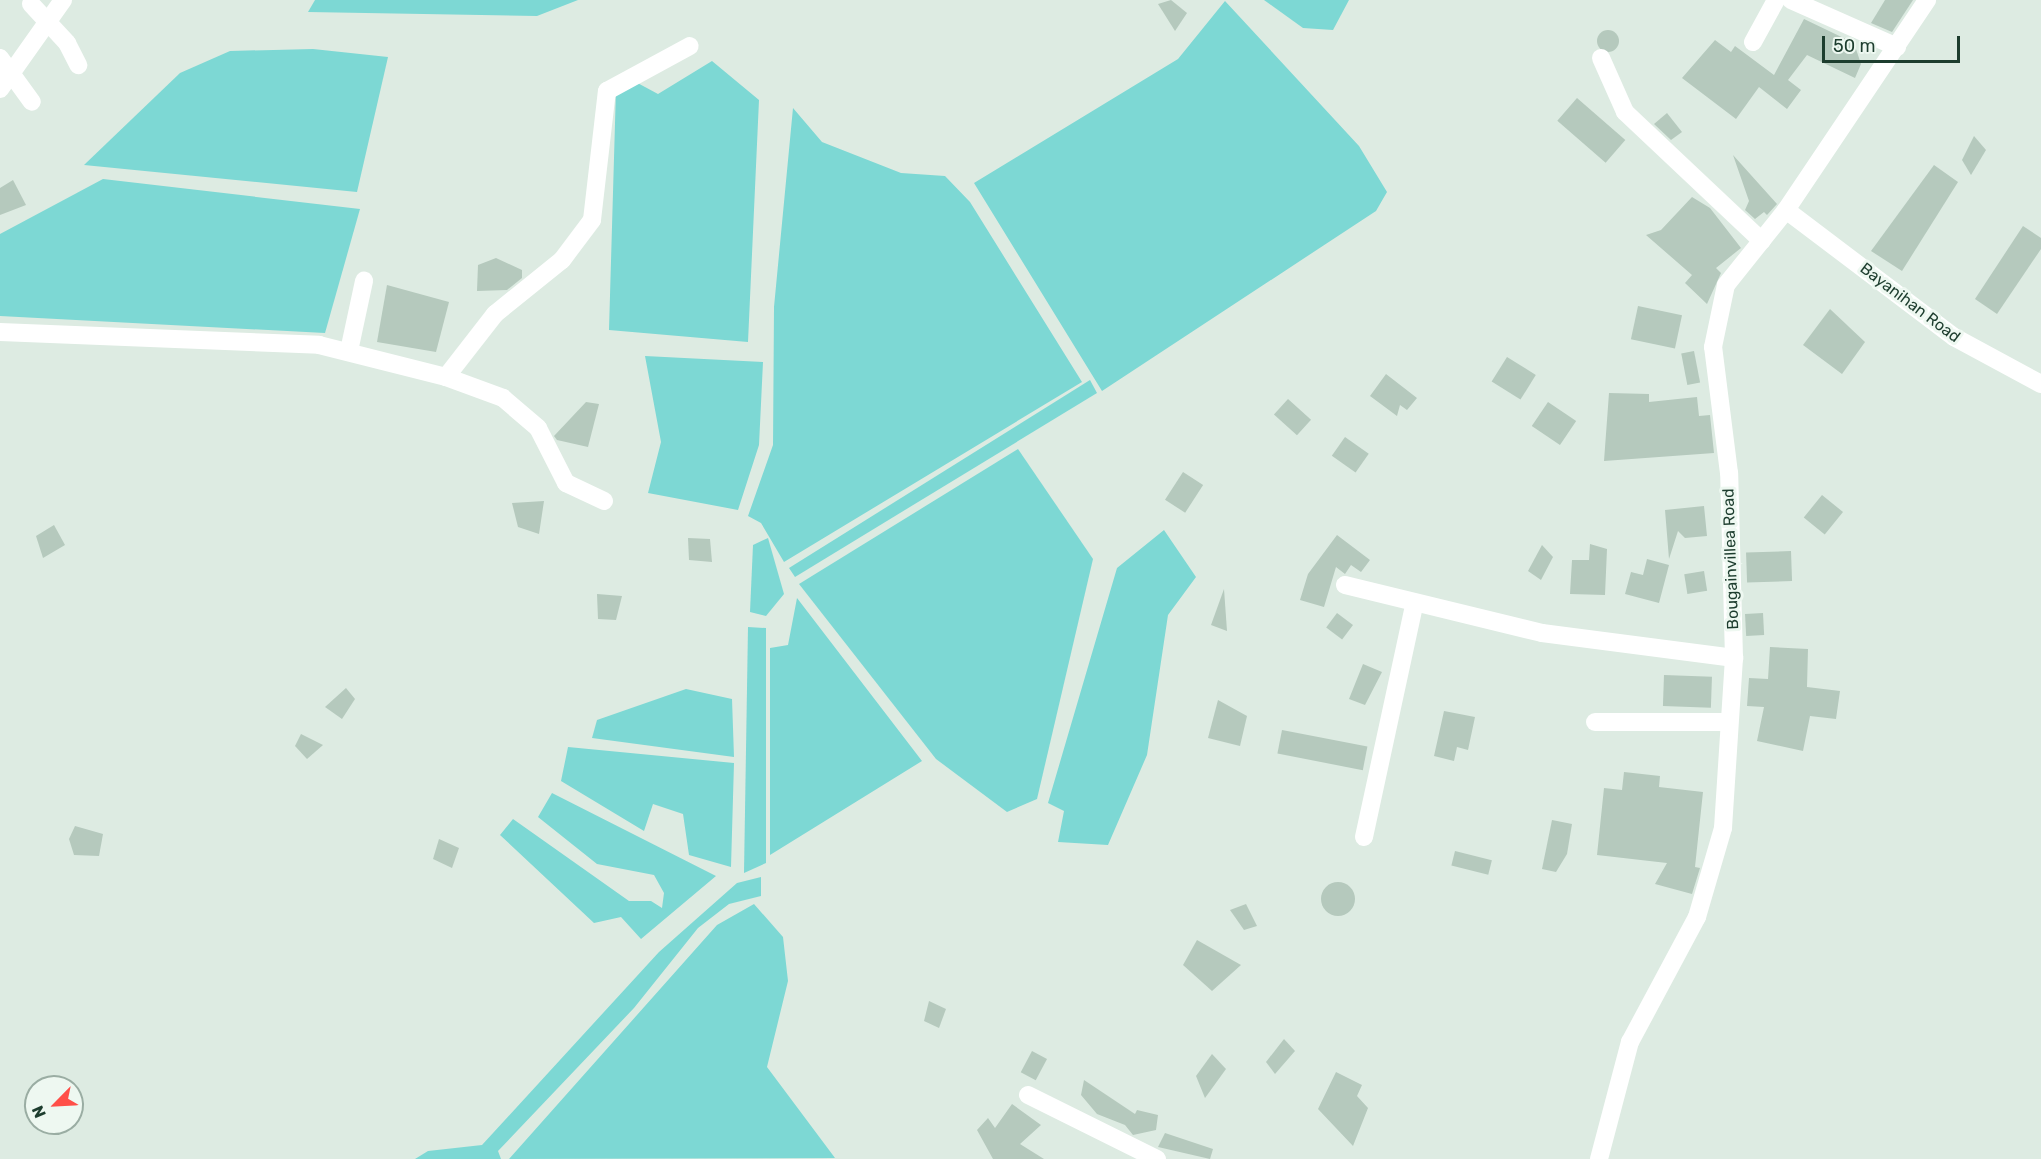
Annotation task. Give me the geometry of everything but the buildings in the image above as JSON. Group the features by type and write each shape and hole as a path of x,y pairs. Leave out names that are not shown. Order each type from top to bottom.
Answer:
{"street":[{"path":"0,89 6,64 48,20 63,0"},
{"path":"1753,42 1776,0"},
{"path":"1791,0 1897,47"},
{"name":"Bougainvillea Road","path":"1599,1159 1630,1042 1697,917 1714,872 1723,828 1728,722 1734,658 1729,473 1713,346 1726,285 1786,210 1927,0"},
{"path":"31,4 48,20 78,65"},
{"path":"446,377 495,314 562,260 592,220 607,91 690,46"},
{"path":"1601,58 1625,112 1762,241"},
{"path":"6,64 32,102"},
{"name":"Bayanihan Road","path":"1786,210 1954,337 2041,384"},
{"path":"349,351 364,281"},
{"path":"0,332 261,340 349,351 446,377 503,398 538,428 566,483 604,501"},
{"path":"1345,585 1414,605 1542,633 1734,658"},
{"path":"1364,837 1414,605"},
{"path":"1595,722 1728,722"},
{"path":"1028,1095 1157,1159"}],"water":[{"path":"315,0 578,0 537,16 308,12"},
{"path":"1264,0 1349,0 1333,30 1303,28"},
{"path":"1225,1 1359,146 1387,192 1376,211 1102,391 974,183 1178,59"},
{"path":"313,49 388,57 357,192 84,165 180,73 230,51"},
{"path":"712,61 759,100 748,342 609,330 616,89 632,80 658,94"},
{"path":"793,108 822,142 901,173 945,176 970,202 1082,382 784,562 761,523 748,516 773,445 774,307"},
{"path":"103,179 360,209 325,333 0,316 0,234"},
{"path":"645,356 763,362 759,445 738,510 648,493 661,442"},
{"path":"1090,380 1097,393 795,577 789,568"},
{"path":"1018,449 1093,559 1037,799 1007,812 936,759 799,584"},
{"path":"1164,530 1196,577 1168,615 1147,755 1108,845 1058,842 1064,811 1048,803 1117,568"},
{"path":"768,538 784,594 766,616 750,612 753,545"},
{"path":"797,598 922,761 770,855 770,648 788,645"},
{"path":"748,627 766,628 766,863 744,873"},
{"path":"686,689 732,699 734,757 592,738 597,720"},
{"path":"568,747 734,763 731,867 689,855 683,814 653,804 644,831 561,781"},
{"path":"552,793 716,876 641,939 621,917 594,923 500,835 513,819 629,901 651,901 662,908 664,893 654,875 597,864 538,817"},
{"path":"761,877 761,896 729,904 698,928 634,1008 498,1151 501,1159 415,1159 428,1151 482,1145 659,952 737,883"},
{"path":"754,904 783,937 788,981 767,1067 835,1158 509,1159 717,925"}]}
